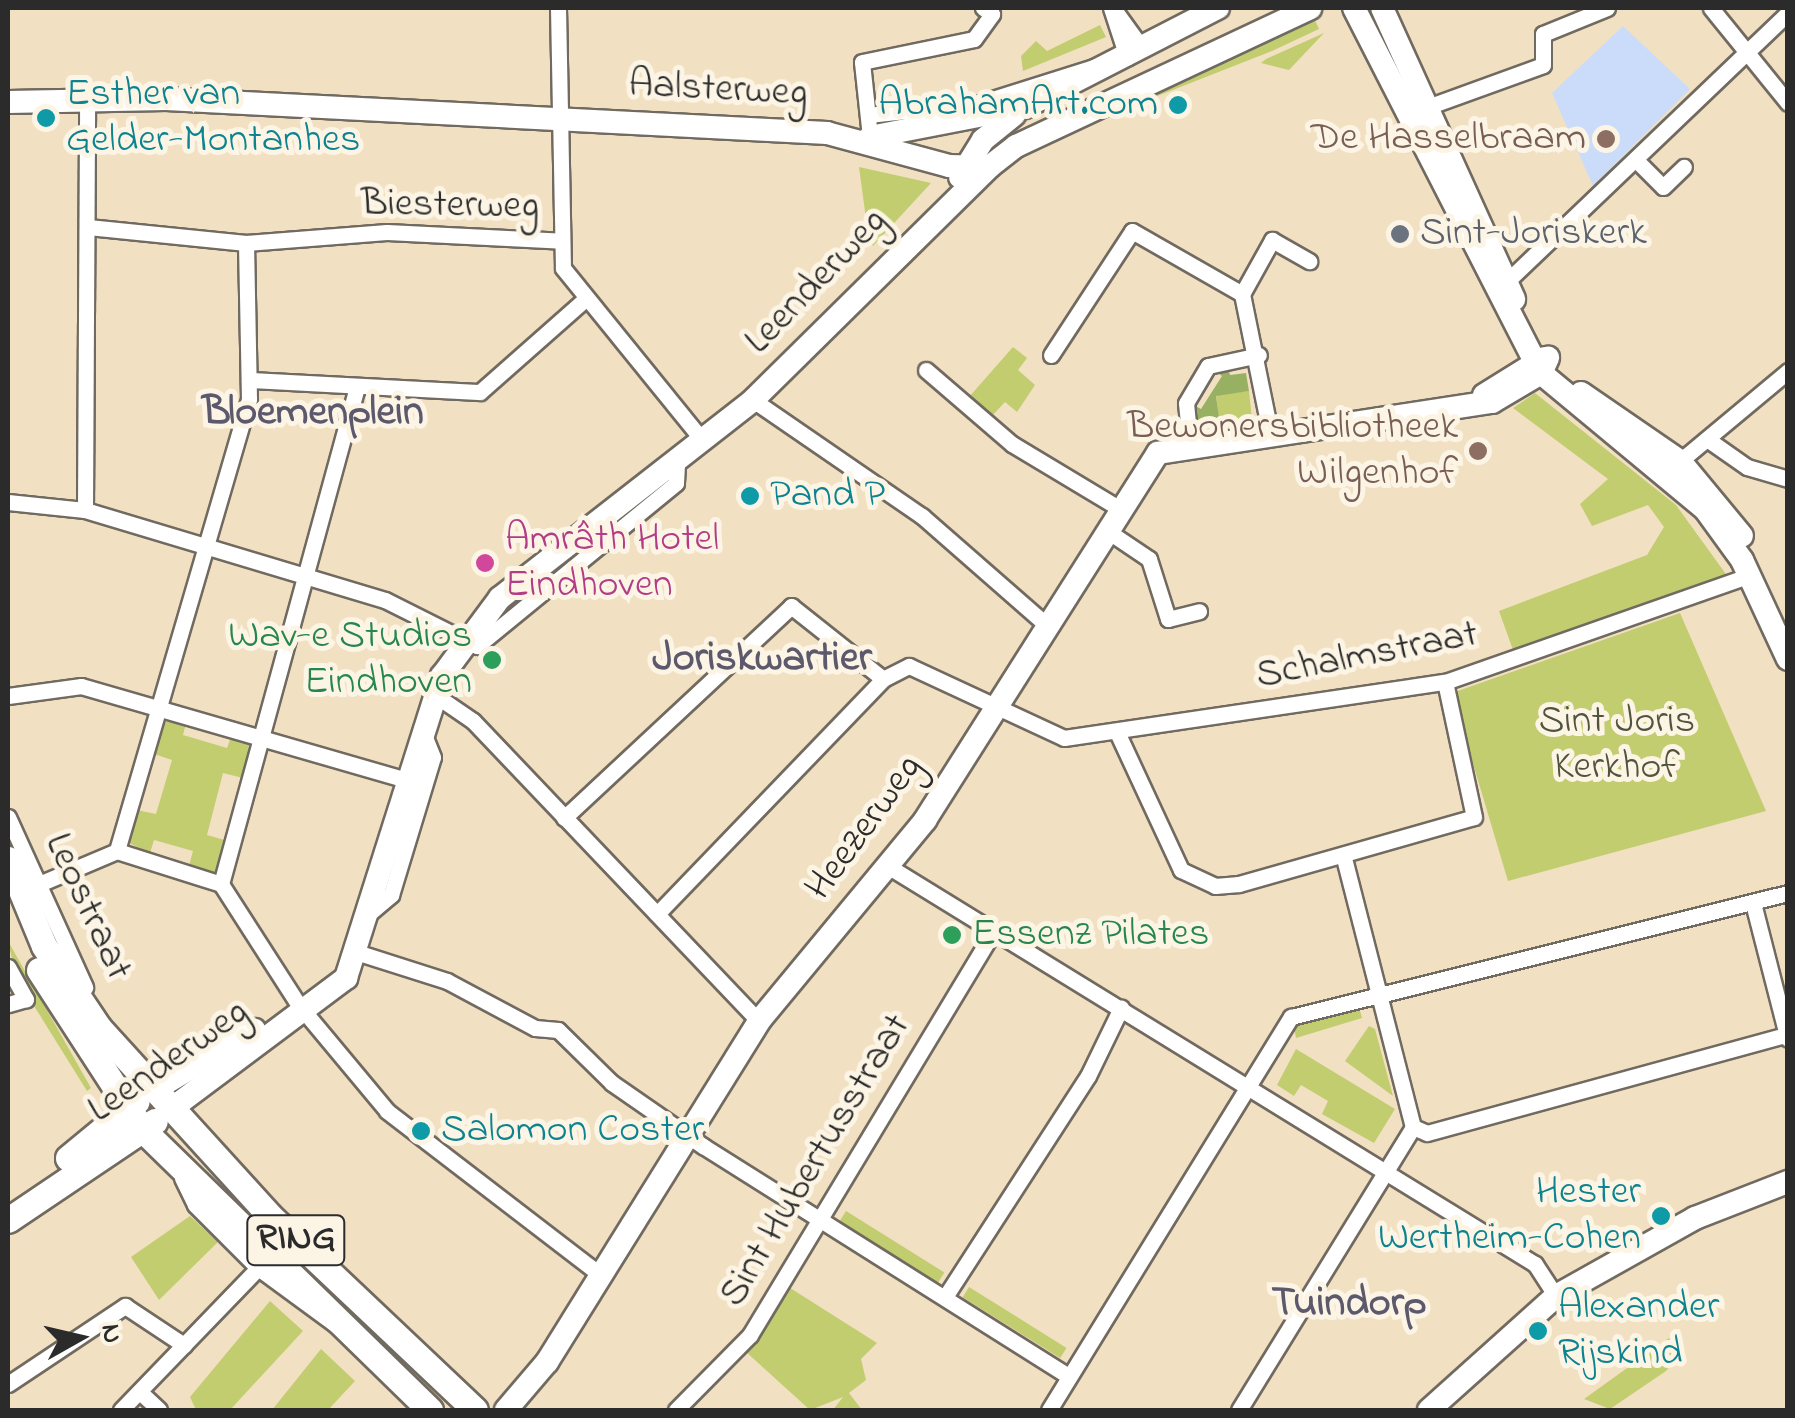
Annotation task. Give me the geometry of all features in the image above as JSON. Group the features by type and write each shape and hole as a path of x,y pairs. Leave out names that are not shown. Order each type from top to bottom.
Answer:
{"main road":[{"path":"1024,107 1218,8"},
{"path":"978,167 1310,8"},
{"path":"1354,8 1540,363 1696,501 1750,576 1788,659"},
{"path":"1382,8 1430,106 1501,287"},
{"name":"Aalsterweg","path":"14,96 166,99 455,115 520,107 550,108 562,120 869,126 1024,107"},
{"name":"Leenderweg","path":"8,1202 125,1109 162,1100 346,978 422,731 466,644 535,564 676,472 708,437 748,404 943,208 978,167 982,140 1024,107"},
{"name":"Aalsterweg","path":"869,126 978,167"},
{"path":"1190,443 1477,402 1540,363"},
{"path":"1540,363 1595,406 1680,461 1742,534 1788,629"},
{"name":"Heezerweg","path":"506,1410 531,1384 759,1020 891,868 1043,622 1158,453 1190,443"},
{"name":"Leostraat","path":"8,859 44,946 99,1028 162,1100"},
{"name":"Leostraat","path":"8,902 125,1109 142,1130"},
{"name":"Leenderweg","path":"8,1220 142,1130 162,1100"},
{"name":"RING","path":"162,1100 270,1216 468,1404"},
{"name":"RING","path":"142,1130 360,1336 430,1410"},
{"path":"1429,1410 1556,1296 1695,1218 1788,1182"},
{"name":"Heezerweg","path":"522,1410 531,1384"}],"street":[{"path":"558,8 554,100 562,120 562,241"},
{"path":"869,126 862,62 974,39 992,14 983,8"},
{"path":"1112,8 1127,57"},
{"path":"1430,106 1544,65 1543,34 1607,8"},
{"path":"1711,8 1788,103"},
{"path":"1501,287 1638,162 1788,14"},
{"name":"Aalsterweg","path":"869,126 980,104 1072,68 1127,57"},
{"path":"85,510 87,98"},
{"path":"1638,162 1663,187 1684,167"},
{"name":"Biesterweg","path":"88,226 246,243 387,232 562,241 563,268 585,299 708,437"},
{"path":"1051,355 1132,230 1242,294"},
{"path":"1270,432 1258,355 1242,294 1272,240 1309,261"},
{"path":"117,852 206,548 249,380 246,243"},
{"path":"249,380 480,392 585,299"},
{"path":"1190,443 1185,409 1208,366 1258,355"},
{"path":"926,370 1012,444 1120,509"},
{"path":"1680,461 1788,370"},
{"path":"221,884 358,387"},
{"path":"748,404 922,516 1043,622"},
{"path":"1708,438 1747,467 1788,479"},
{"path":"8,502 28,501 85,510 305,576 404,610 466,644"},
{"path":"1106,530 1149,559 1168,619 1199,611"},
{"name":"Schalmstraat","path":"882,679 908,666 1052,738 1118,732 1444,682 1750,576"},
{"path":"564,818 790,606 882,679 657,914"},
{"path":"1118,732 1181,870 1196,880 1238,884 1344,858 1474,817 1444,682"},
{"path":"8,696 81,686 406,780"},
{"path":"438,696 564,818 759,1020"},
{"name":"Leenderweg","path":"366,916 392,895 433,756 422,731"},
{"name":"Leostraat","path":"8,817 32,887 99,1028"},
{"path":"32,887 117,852 221,884 304,1009 387,1111 601,1275"},
{"path":"1239,1410 1413,1128 1383,998 1344,858"},
{"path":"891,868 1535,1264 1556,1296"},
{"path":"1050,1410 1067,1374 1291,1017 1754,907 1788,893"},
{"path":"1413,1128 1426,1132 1787,1037 1754,907"},
{"name":"Sint Hubertusstraat","path":"676,1410 750,1335 994,931"},
{"path":"356,952 558,1030 612,1083 688,1136 1067,1374"},
{"path":"8,967 26,999 8,1004"},
{"path":"945,1297 1088,1076 1121,1008"},
{"path":"177,1165 195,1205 258,1268 316,1319 360,1336"},
{"path":"121,1410 258,1268"},
{"path":"8,1384 125,1306 184,1345"},
{"path":"140,1392 159,1410"}],"shaded area":[{"name":"De Hasselbraam","path":"1623,26 1690,89 1593,186 1552,93"}],"green space":[{"path":"1313,16 1319,29 1142,102 1139,95"},
{"path":"1100,25 1106,37 1023,71 1021,56 1036,41 1047,51"},
{"path":"1324,33 1289,70 1261,63 1266,59"},
{"path":"859,167 931,183 873,246 869,241"},
{"path":"1013,347 1027,358 1018,370 1035,385 1017,412 1005,402 991,417 969,397"},
{"path":"1228,367 1230,375 1246,373 1249,391 1216,396 1220,424 1197,427 1192,404 1201,409 1222,376 1214,370"},
{"path":"1249,391 1252,419 1219,422 1216,394"},
{"path":"1535,393 1676,505 1728,577 1513,650 1499,611 1647,555 1664,527 1648,505 1592,526 1580,504 1608,479 1513,408"},
{"name":"Sint Joris Kerkhof","path":"1680,613 1766,811 1508,881 1452,693"},
{"path":"164,722 186,723 183,735 227,748 231,737 249,745 243,778 223,773 207,835 228,841 215,873 189,866 193,851 154,840 150,853 129,843 137,810 156,814 172,760 154,754"},
{"path":"8,941 91,1088 87,1091 16,977"},
{"path":"1359,1007 1362,1018 1296,1038 1293,1022"},
{"path":"1369,1026 1375,1029 1393,1096 1345,1061"},
{"path":"1296,1049 1395,1109 1374,1143 1322,1114 1328,1101 1301,1085 1294,1096 1277,1085"},
{"path":"846,1211 944,1272 937,1283 839,1222"},
{"path":"190,1216 218,1242 159,1300 131,1257"},
{"path":"787,1286 877,1343 861,1359 866,1380 849,1393 862,1410 833,1410 843,1397 810,1410 745,1351"},
{"path":"969,1287 1067,1348 1060,1358 963,1297"},
{"path":"270,1301 303,1331 230,1410 196,1410 190,1397"},
{"path":"1669,1338 1679,1355 1666,1371 1610,1409 1584,1399"},
{"path":"321,1349 355,1381 328,1410 272,1410"}],"place":[{"name":"AbrahamArt.com","path":"1178,105"},
{"name":"Esther van Gelder-Montanhes","path":"46,118"},
{"name":"De Hasselbraam","path":"1606,139"},
{"name":"Sint-Joriskerk","path":"1400,234"},
{"name":"Bewonersbibliotheek Wilgenhof","path":"1478,451"},
{"name":"Pand P","path":"750,496"},
{"name":"Amrâth Hotel Eindhoven","path":"485,563"},
{"name":"Wav-e Studios Eindhoven","path":"492,660"},
{"name":"Essenz Pilates","path":"952,935"},
{"name":"Salomon Coster","path":"421,1131"},
{"name":"Hester Wertheim-Cohen","path":"1661,1216"},
{"name":"Alexander Rijskind","path":"1538,1331"}],"district":[{"name":"Bloemenplein","path":"313,413"},
{"name":"Joriskwartier","path":"762,659"},
{"name":"Tuindorp","path":"1349,1304"}]}
